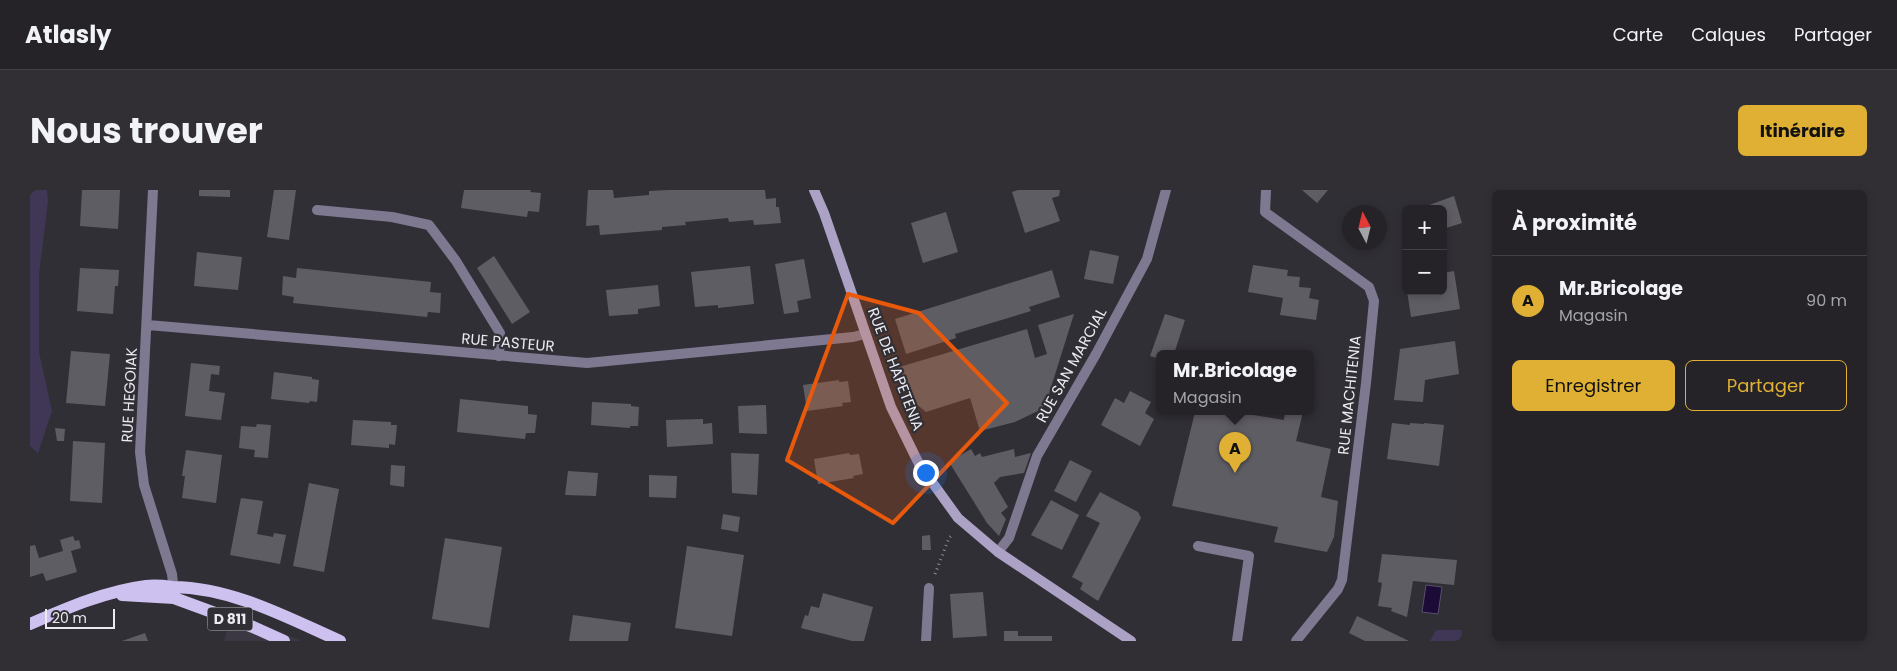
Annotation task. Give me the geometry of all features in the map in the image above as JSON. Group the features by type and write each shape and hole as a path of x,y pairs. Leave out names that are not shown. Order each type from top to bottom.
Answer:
{"main road":[{"name":"RUE DE HAPETENIA","path":"814,190 824,213 891,407 919,464 964,524 998,552 1131,641"},
{"path":"174,592 212,591 258,604 340,641"},
{"name":"D 811","path":"30,624 107,594 174,592 284,641"}],"street":[{"name":"RUE HEGOIAK","path":"153,190 148,325 140,452 144,485 172,574 174,592"},
{"name":"RUE SAN MARCIAL","path":"998,552 1009,538 1037,456 1096,354 1147,258 1166,190"},
{"name":"RUE MACHITENIA","path":"1266,190 1265,212 1369,287 1374,301 1342,580 1338,589 1296,641"},
{"path":"317,210 392,217 429,225 456,262 500,332 499,356"},
{"name":"RUE PASTEUR","path":"148,325 587,363 853,337 865,334"},
{"path":"1198,546 1250,556 1237,641"},
{"path":"926,641 929,588"}],"path":[{"path":"929,588 949,538 964,524"}],"highlighted area":[{"path":"848,294 919,313 1007,403 893,523 787,460"}],"shaded area":[{"path":"30,190 47,190 48,201 39,274 39,352 52,411 38,453 30,446"},
{"path":"1426,585 1442,587 1438,614 1422,612"},
{"path":"232,612 302,641 224,641"},
{"path":"1436,630 1462,630 1462,641 1430,641"}],"building":[{"path":"82,190 120,190 118,229 80,226"},
{"path":"199,190 230,190 230,197 199,196"},
{"path":"274,190 296,190 289,240 267,237"},
{"path":"464,190 531,190 530,192 541,193 539,212 528,211 527,217 461,208"},
{"path":"588,190 613,190 614,198 649,195 649,191 765,190 766,199 776,198 776,207 779,207 781,223 754,225 753,220 729,222 728,218 685,222 686,225 662,227 662,230 600,235 599,225 586,226"},
{"path":"1018,190 1060,190 1059,196 1052,198 1060,221 1025,233 1012,192"},
{"path":"1302,190 1328,190 1317,203"},
{"path":"1454,196 1462,223 1447,228 1447,205 1429,205"},
{"path":"946,212 958,252 923,263 911,223"},
{"path":"1090,250 1119,256 1113,284 1084,279"},
{"path":"197,252 242,257 238,290 194,286"},
{"path":"494,256 530,312 512,324 477,268"},
{"path":"804,259 811,298 797,301 799,312 784,314 775,264"},
{"path":"1253,265 1288,270 1287,276 1300,277 1299,287 1311,288 1309,298 1319,300 1316,320 1280,315 1283,298 1248,292"},
{"path":"750,266 754,304 718,308 718,305 695,307 691,272"},
{"path":"80,268 119,270 118,286 115,286 113,314 77,311"},
{"path":"297,268 431,282 430,292 441,293 440,313 428,312 427,317 293,303 294,297 282,295 283,276 296,278"},
{"path":"1052,270 1060,297 1029,307 1031,311 955,334 956,338 906,354 895,319"},
{"path":"1454,271 1460,309 1411,317 1408,295 1447,295 1447,272"},
{"path":"658,285 660,306 638,309 638,314 609,316 606,290"},
{"path":"1074,314 1047,400 1042,409 1015,422 980,431 970,398 926,412 909,398 896,368 1027,329 1035,358 1047,354 1038,325"},
{"path":"1165,314 1185,320 1175,350 1156,350 1156,358 1150,356"},
{"path":"1455,341 1459,374 1425,380 1423,402 1394,400 1400,349"},
{"path":"71,351 110,354 105,406 66,403"},
{"path":"191,363 220,366 219,375 211,374 209,391 225,393 221,420 185,416"},
{"path":"274,372 312,377 312,379 319,380 317,402 310,401 309,403 271,399"},
{"path":"839,380 839,382 848,381 851,402 842,403 843,406 807,411 803,385"},
{"path":"1130,391 1151,402 1145,413 1154,419 1140,446 1101,425 1115,398 1124,403"},
{"path":"460,399 528,406 528,414 537,415 535,433 526,433 525,439 457,432"},
{"path":"592,402 631,404 631,406 639,407 638,426 630,426 630,428 591,425"},
{"path":"766,405 767,434 739,433 738,406"},
{"path":"1194,415 1253,415 1284,420 1285,415 1302,415 1296,441 1331,449 1321,497 1338,501 1334,537 1327,552 1274,542 1278,527 1172,506"},
{"path":"703,419 703,424 712,423 713,444 667,447 666,420"},
{"path":"353,420 391,422 391,425 397,425 395,445 389,444 389,448 351,445"},
{"path":"1392,423 1444,425 1439,466 1387,459"},
{"path":"257,424 271,425 268,458 254,457 255,450 239,448 241,426 256,427"},
{"path":"55,428 65,429 64,441 57,441"},
{"path":"73,441 105,443 102,503 70,501"},
{"path":"971,449 975,456 980,453 982,457 1014,449 1015,457 1031,453 1024,473 1000,477 994,483 1008,507 1001,513 1006,519 999,536 987,523 949,462"},
{"path":"186,450 222,455 216,503 182,498 185,476 182,476"},
{"path":"731,453 759,454 757,495 732,493"},
{"path":"849,453 850,455 859,454 863,474 853,476 854,478 818,484 814,459"},
{"path":"1070,460 1092,471 1076,502 1054,491"},
{"path":"391,465 405,466 404,487 390,485"},
{"path":"568,471 598,473 596,496 565,495"},
{"path":"649,475 677,476 676,498 649,497"},
{"path":"309,483 339,489 324,572 293,566"},
{"path":"1100,492 1138,512 1141,518 1098,601 1080,589 1083,583 1072,577 1100,523 1086,516"},
{"path":"241,498 263,501 257,534 273,537 274,533 286,535 280,564 230,555"},
{"path":"1051,500 1079,515 1062,550 1031,535"},
{"path":"723,514 740,517 738,532 721,529"},
{"path":"930,535 931,550 922,550 922,536"},
{"path":"73,536 75,541 79,540 81,548 71,551 77,572 46,581 43,573 30,577 30,546 35,545 39,558 63,551 60,540"},
{"path":"445,538 502,547 489,628 432,619"},
{"path":"687,546 744,555 732,636 675,628"},
{"path":"1382,554 1457,560 1454,585 1413,581 1407,617 1391,611 1392,608 1378,606 1382,583 1378,582"},
{"path":"983,592 987,636 953,638 950,594"},
{"path":"823,593 873,607 864,641 852,641 801,628 805,615 808,616 811,606 819,608"},
{"path":"573,615 631,623 628,641 569,641"},
{"path":"1357,616 1409,641 1365,641 1349,633"},
{"path":"1004,631 1018,631 1018,636 1052,636 1052,641 1004,641"},
{"path":"145,633 148,641 122,641"}],"place":[{"name":"Mr.Bricolage","path":"1235,473"}]}
